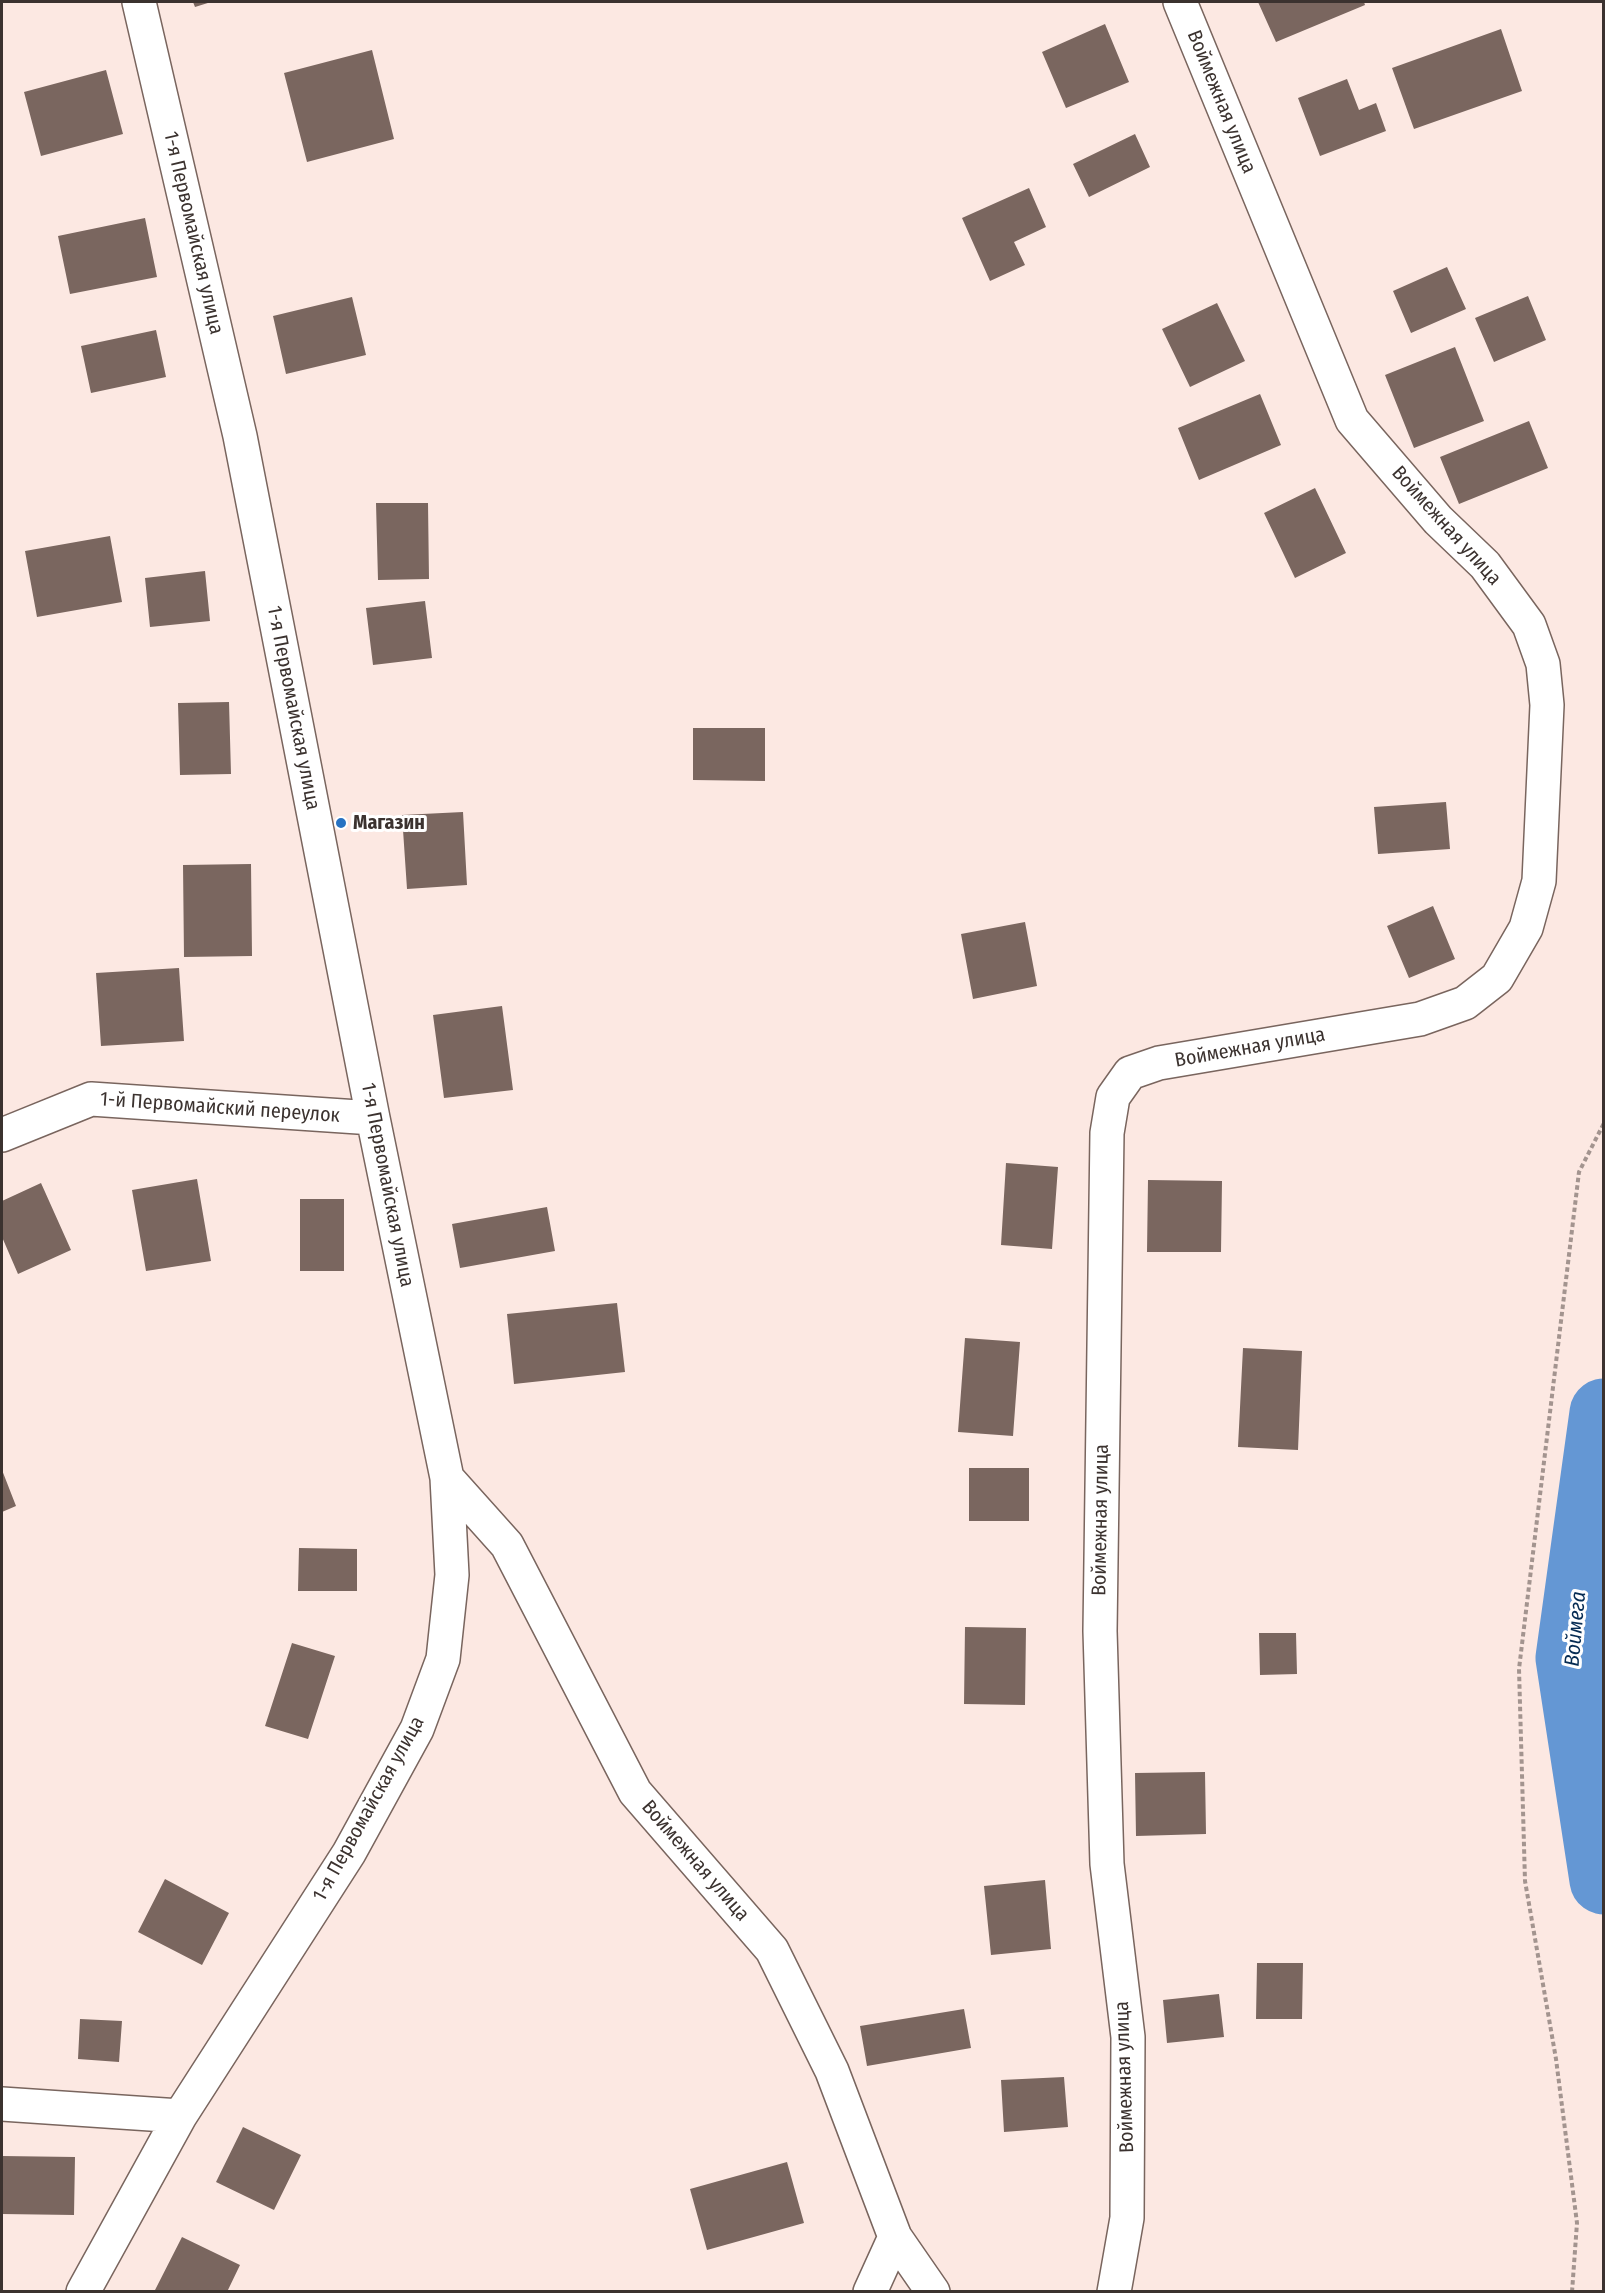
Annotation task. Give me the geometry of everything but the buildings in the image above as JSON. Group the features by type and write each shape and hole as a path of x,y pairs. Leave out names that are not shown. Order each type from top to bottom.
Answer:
{"street":[{"name":"1-я Первомайская улица","path":"83,2292 180,2116 349,1853 417,1729 443,1659 452,1575 447,1478 373,1118 240,436 139,2"},
{"name":"Воймежная улица","path":"1113,2292 1127,2218 1128,2037 1107,1864 1100,1631 1107,1133 1113,1097 1130,1073 1159,1063 1420,1019 1465,1003 1497,978 1526,928 1539,881 1547,705 1543,664 1529,625 1485,565 1438,520 1352,420 1180,2"},
{"name":"1-й Первомайский переулок","path":"2,1135 91,1099 373,1118"},
{"name":"Воймежная улица","path":"447,1478 507,1545 635,1792 772,1950 832,2071 895,2237 933,2292"},
{"path":"2,2104 180,2116"},
{"path":"870,2292 895,2237"}],"path":[{"path":"1572,2292 1577,2223 1556,2059 1525,1881 1519,1669 1579,1172 1604,1123"}],"waterway":[{"name":"Воймега","path":"1604,1413 1570,1658 1604,1880"}],"place":[{"name":"Магазин","path":"341,823"}]}
